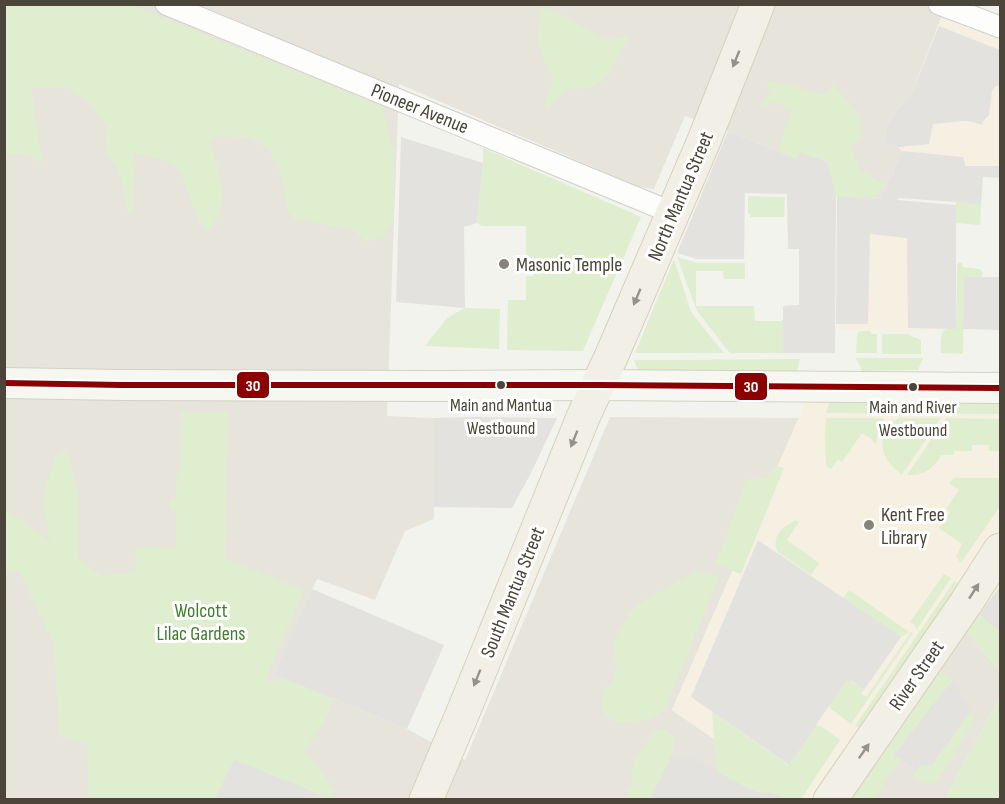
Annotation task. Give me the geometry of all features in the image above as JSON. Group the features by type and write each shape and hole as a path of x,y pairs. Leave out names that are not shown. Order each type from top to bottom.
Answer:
{"main road":[{"name":"North Mantua Street","path":"598,385 703,143 758,4"},
{"path":"4,383 1000,388"},
{"name":"South Mantua Street","path":"426,800 598,385"},
{"name":"River Street","path":"830,800 1000,550"}],"street":[{"name":"Pioneer Avenue","path":"166,4 673,213"},
{"path":"939,4 1000,27"}],"shaded area":[{"path":"5,5 946,5 912,93 895,112 885,143 898,147 902,151 880,199 836,196 826,162 797,159 685,116 654,189 639,187 399,84 387,416 434,418 434,519 405,531 375,600 317,579 274,674 407,729 465,760 610,417 799,418 672,710 801,799 5,800"},
{"path":"944,12 1000,32 1000,166 966,166 963,157 902,151 899,147 884,143 886,130 895,112 912,93"},
{"path":"939,26 1000,50 1000,85 992,91 989,115 982,125 964,121 933,124 929,144 899,147 884,143 886,130 895,112 912,93"},
{"path":"728,131 797,159 800,153 827,162 836,196 835,353 783,353 783,306 799,305 799,249 788,249 787,194 745,193 744,259 697,259 677,253"},
{"path":"401,137 483,163 477,223 464,227 465,308 396,302"},
{"path":"902,151 963,157 966,166 1000,166 1000,178 983,177 981,205 899,198 897,200 956,205 956,329 908,328 907,238 870,234 868,324 836,324 837,196 880,199"},
{"path":"841,202 953,208 953,332 837,330"},
{"path":"964,277 1000,277 1000,330 963,329"},
{"path":"812,387 1000,388 1000,671 961,628 844,799 801,799 672,710"},
{"path":"434,418 557,418 512,508 433,507"},
{"path":"758,540 901,637 864,690 852,681 846,681 789,765 691,697"},
{"path":"1000,586 1000,631 979,615"},
{"path":"312,589 444,645 407,729 274,674"},
{"path":"962,628 1000,671 1000,696 945,799 844,800"},
{"path":"953,680 971,712 932,765 919,766 918,770 894,755"},
{"path":"677,753 717,768 717,772 756,792 771,793 789,799 650,799 671,757"},
{"path":"234,760 314,792 310,799 215,799"}],"green space":[{"path":"8,5 132,5 383,107 394,151 394,220 383,237 366,242 354,230 295,219 288,212 285,188 279,169 269,150 252,138 221,136 210,140 220,175 222,202 219,214 208,231 199,221 180,171 164,160 133,153 136,167 133,208 128,214 121,179 115,165 107,155 105,138 107,126 87,101 74,94 69,88 31,87 42,164 27,154 5,155 4,12"},
{"path":"541,6 606,40 629,36 607,77 591,88 569,89 546,110 545,100 554,78 549,72 537,40"},
{"path":"766,81 798,87 822,95 833,85 860,117 860,140 851,148 861,171 886,186 869,199 836,196 827,162 800,153 797,159 779,152 793,110 771,101 768,107 761,104 770,90"},
{"path":"483,148 641,217 583,351 507,350 508,300 526,300 526,276 533,276 533,259 526,258 526,226 482,226 477,223"},
{"path":"748,196 785,197 784,217 750,217"},
{"path":"956,202 981,205 980,225 956,223"},
{"path":"677,257 698,263 745,263 745,279 724,279 723,271 696,271 696,306 754,306 755,321 781,321 783,319 783,353 730,353 697,311"},
{"path":"674,259 691,312 724,353 635,353"},
{"path":"962,263 963,267 980,269 983,273 982,277 964,277 963,354 941,353 942,334 947,329 956,328 957,265"},
{"path":"465,308 500,309 499,349 425,346 447,318"},
{"path":"860,331 877,334 877,353 856,353 857,335"},
{"path":"882,334 907,334 921,340 921,354 882,354"},
{"path":"856,358 923,358 918,370 862,371"},
{"path":"800,359 797,371 641,371 634,360"},
{"path":"830,401 1000,402 1000,414 826,413"},
{"name":"Wolcott Lilac Gardens","path":"181,412 228,412 225,559 304,590 268,673 268,682 287,679 331,697 328,714 305,751 336,791 327,798 234,760 215,799 89,799 87,744 59,736 54,644 20,572 5,572 4,509 50,541 43,497 56,454 66,448 78,492 78,558 101,576 135,572 136,547 176,548 176,510 169,509 170,500 176,499"},
{"path":"826,418 883,418 885,422 877,436 876,444 862,433 842,462 838,459 831,469 826,466"},
{"path":"899,418 941,418 902,474 888,461 882,446 886,431"},
{"path":"946,418 1000,419 1000,451 989,451 989,445 972,445 972,451 954,451 954,455 941,455 927,471 907,475"},
{"path":"776,466 784,468 741,574 716,564 746,480 766,478"},
{"path":"954,478 1000,478 1000,506 961,563 956,557 962,544 939,528 950,512 946,509 959,490 949,483"},
{"path":"795,520 799,522 787,540 819,563 811,575 776,549 778,534"},
{"path":"695,572 719,577 665,708 652,719 631,722 612,721 602,709 603,690 612,683 616,672 614,641 630,613 642,602"},
{"path":"944,574 951,578 917,629 910,622"},
{"path":"955,580 959,588 862,729 855,726"},
{"path":"849,590 909,632 901,637 843,598"},
{"path":"979,615 1000,631 1000,671 962,628 970,616"},
{"path":"911,632 913,633 851,724 830,708 830,703 849,680 864,690 861,694 866,697"},
{"path":"939,671 953,680 894,755 900,759 874,799 852,800"},
{"path":"1000,696 1000,799 945,799"},
{"path":"712,712 788,765 815,726 821,726 840,740 801,799 789,799 771,793 756,792 717,772"},
{"path":"971,712 973,721 969,730 937,781 928,784 913,778 919,766"},
{"path":"654,730 666,730 675,738 671,757 650,799 624,800 633,783 632,765"}],"transit line":[{"name":"30","path":"4,383 1000,388"}],"place":[{"name":"Masonic Temple","path":"504,264"},
{"name":"Main and Mantua Westbound","path":"501,385"},
{"name":"Main and River Westbound","path":"913,387"},
{"name":"Kent Free Library","path":"869,525"}]}
